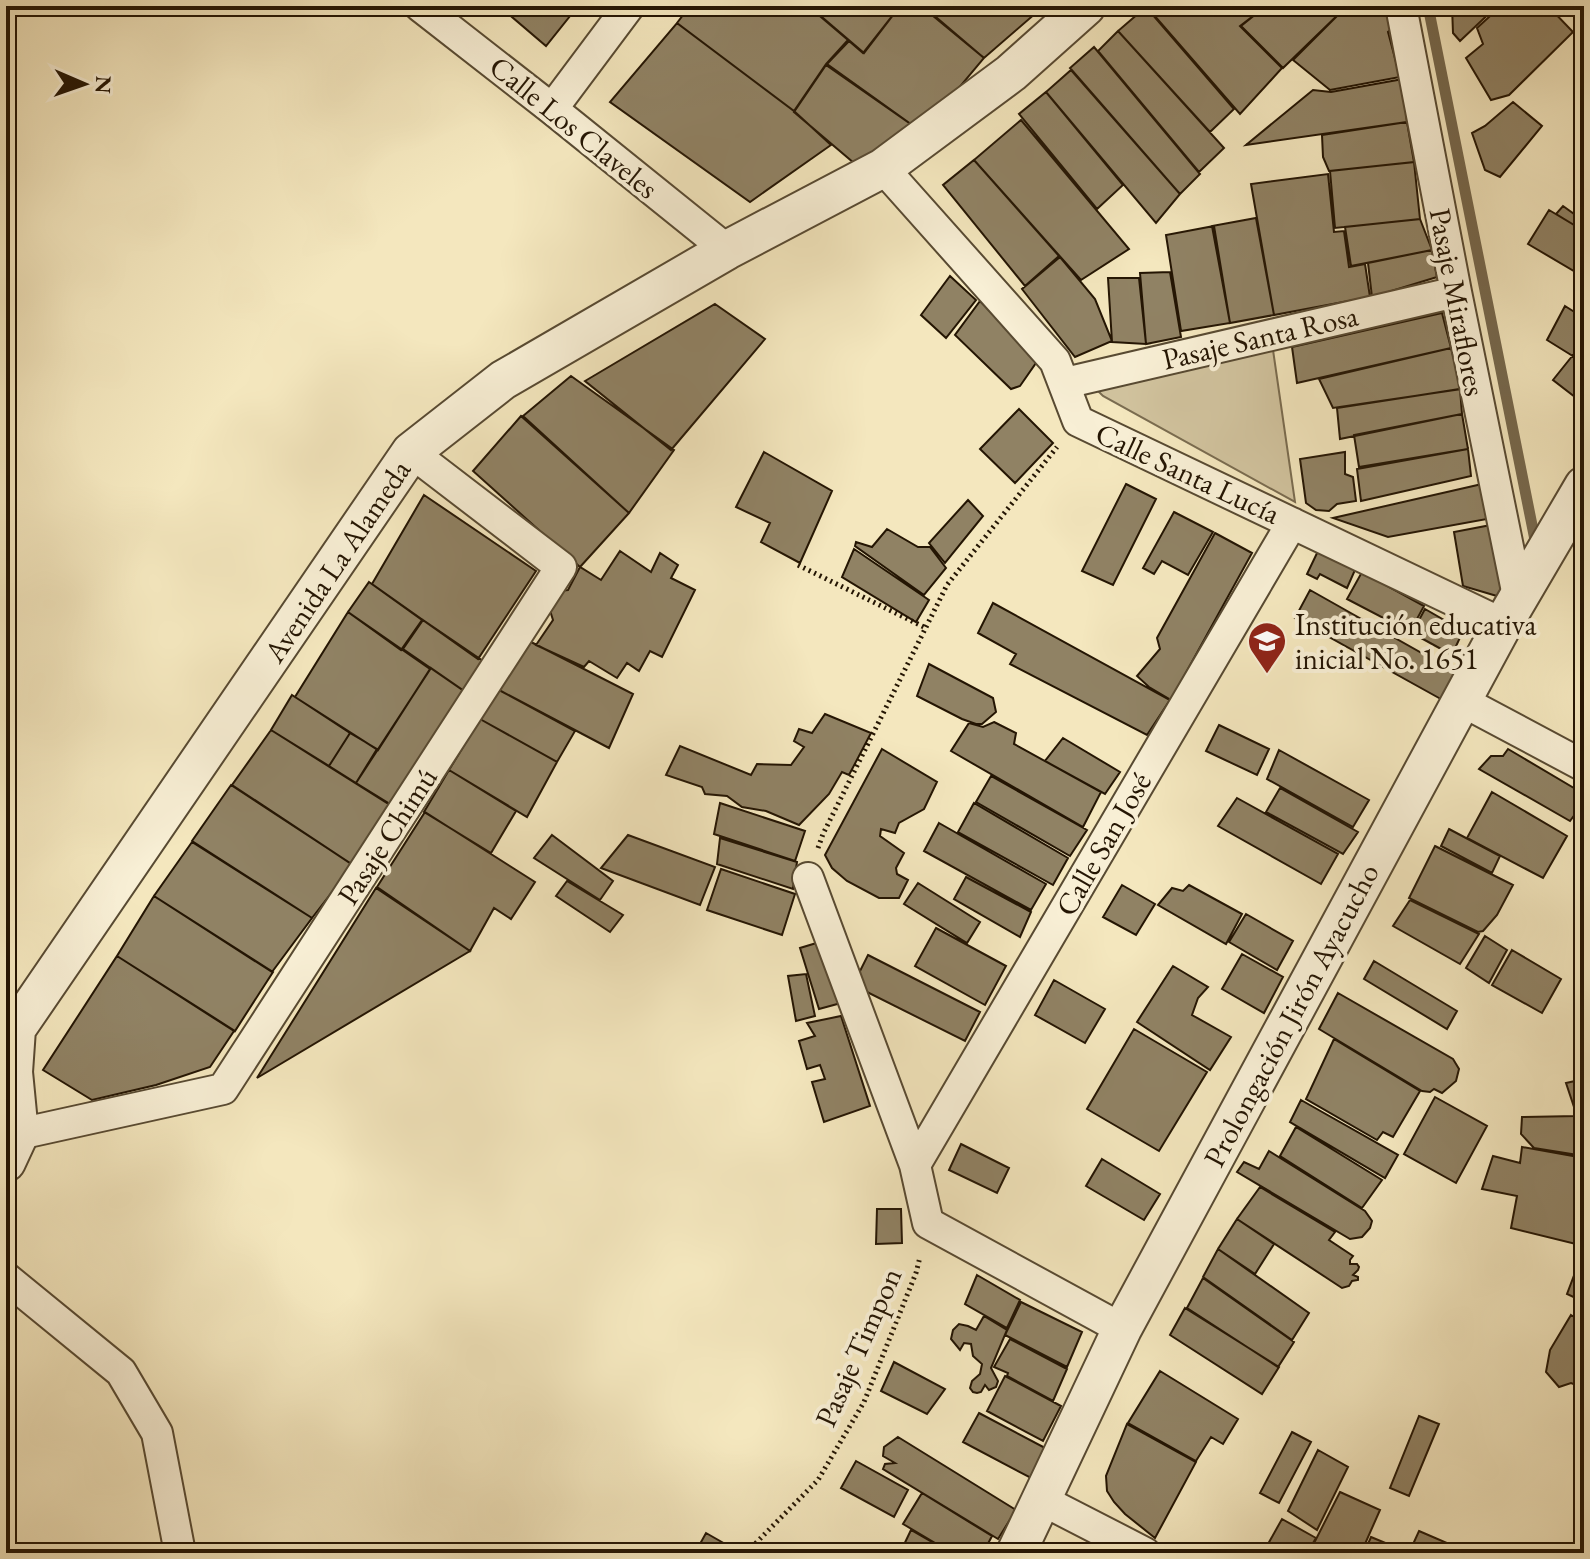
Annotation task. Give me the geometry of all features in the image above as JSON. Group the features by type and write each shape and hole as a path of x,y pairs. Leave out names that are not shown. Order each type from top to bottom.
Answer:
{"street":[{"name":"Calle Los Claveles","path":"420,6 727,250"},
{"path":"552,109 629,6"},
{"name":"Avenida La Alameda","path":"12,1148 16,1029 411,452 503,380 727,250 883,168 1011,73 1086,6"},
{"name":"Pasaje Miraflores","path":"1401,6 1456,292 1511,610"},
{"name":"Calle Santa Lucía","path":"883,168 1055,361 1078,421 1292,523 1511,610"},
{"name":"Pasaje Santa Rosa","path":"1065,383 1456,292"},
{"name":"Pasaje Chimú","path":"12,1148 223,1089 561,567 411,452"},
{"name":"Prolongación Jirón Ayacucho","path":"1016,1553 1122,1329 1511,610 1584,486"},
{"name":"Calle San José","path":"915,1165 1292,523"},
{"path":"1462,701 1584,766"},
{"path":"808,878 915,1165 928,1223 1122,1329"},
{"path":"6,1278 121,1372 157,1433 180,1553"},
{"path":"1042,1500 1145,1553"}],"path":[{"path":"808,878 823,834 947,585 1078,421"},
{"path":"798,565 926,628"},
{"name":"Pasaje Timpon","path":"749,1553 818,1480 864,1402 916,1273 928,1223"}],"shaded area":[{"path":"1272,343 1295,502 1103,396 1094,387"}],"building":[{"path":"499,6 578,6 546,46"},
{"path":"690,6 808,6 848,40 826,64 794,111 677,23"},
{"path":"809,6 900,6 864,53"},
{"path":"900,6 921,6 984,58 922,132 827,64 849,41 863,53"},
{"path":"923,6 1044,6 984,58"},
{"path":"1146,6 1249,6 1257,13 1240,26 1282,68 1240,114"},
{"path":"1266,6 1347,6 1283,68 1241,26"},
{"path":"1347,6 1393,6 1402,21 1388,32 1400,77 1330,90 1293,60"},
{"path":"1452,6 1497,6 1460,41 1453,33"},
{"path":"1501,6 1548,6 1573,32 1509,95 1491,100 1466,58 1483,44 1477,28"},
{"path":"1146,7 1234,109 1210,132 1118,31"},
{"path":"677,23 794,111 831,145 750,202 610,102"},
{"path":"1118,31 1224,148 1199,172 1098,51"},
{"path":"1094,47 1200,174 1180,194 1070,68"},
{"path":"826,65 922,132 861,169 794,112"},
{"path":"1071,70 1180,194 1156,223 1046,92"},
{"path":"1403,79 1407,122 1246,145 1313,90 1331,92"},
{"path":"1046,92 1123,185 1097,209 1019,114"},
{"path":"1513,102 1542,126 1500,177 1485,170 1472,133"},
{"path":"1021,120 1129,249 1081,280 974,160"},
{"path":"1407,122 1414,162 1329,171 1323,157 1322,135"},
{"path":"974,160 1059,256 1025,286 943,185"},
{"path":"1414,162 1420,219 1335,228 1330,171"},
{"path":"1328,174 1334,232 1344,231 1349,267 1365,264 1370,297 1274,315 1251,184"},
{"path":"1563,206 1577,216 1584,206 1584,231 1556,214"},
{"path":"1549,210 1584,231 1584,277 1528,244"},
{"path":"1256,218 1274,315 1230,323 1212,226"},
{"path":"1420,219 1432,250 1351,266 1345,227"},
{"path":"1214,226 1230,323 1181,331 1166,235"},
{"path":"1432,250 1437,277 1372,297 1368,263"},
{"path":"1060,257 1095,299 1112,341 1075,357 1022,289"},
{"path":"1170,272 1181,337 1146,344 1140,273"},
{"path":"950,276 976,300 946,338 921,315"},
{"path":"1108,278 1139,278 1146,344 1112,342"},
{"path":"980,301 1038,360 1020,386 1011,389 955,335"},
{"path":"715,304 765,339 671,450 585,381"},
{"path":"1565,306 1584,318 1584,363 1547,340"},
{"path":"1442,313 1451,348 1297,383 1292,347"},
{"path":"1451,348 1462,389 1333,408 1319,379"},
{"path":"1573,355 1584,363 1584,404 1553,380"},
{"path":"571,376 674,450 629,513 523,416"},
{"path":"1460,389 1462,414 1340,439 1337,408"},
{"path":"1019,409 1053,443 1015,483 980,449"},
{"path":"1462,414 1468,449 1359,467 1354,435"},
{"path":"521,416 629,513 580,567 473,471"},
{"path":"1468,449 1471,476 1361,501 1357,469"},
{"path":"764,452 832,491 800,563 761,542 770,523 736,507"},
{"path":"1345,452 1345,474 1353,477 1356,501 1337,504 1329,511 1316,510 1306,503 1300,459"},
{"path":"1126,484 1156,499 1113,585 1082,571"},
{"path":"1482,484 1487,519 1388,537 1333,518"},
{"path":"424,495 536,571 478,659 372,584"},
{"path":"968,500 983,516 945,563 929,543"},
{"path":"1174,512 1213,532 1188,575 1162,561 1154,574 1143,568"},
{"path":"1491,525 1507,599 1463,586 1454,532"},
{"path":"887,529 918,547 930,547 946,568 924,595 855,546 856,542 872,547"},
{"path":"1215,533 1252,553 1171,700 1137,676 1160,649 1157,638"},
{"path":"854,549 929,600 916,622 842,577"},
{"path":"1319,549 1355,570 1347,588 1320,574 1317,579 1307,574"},
{"path":"620,551 651,572 660,553 678,565 671,578 695,590 662,657 650,651 639,671 627,663 617,678 589,661 584,667 536,645 553,620 548,604 558,591 568,590 580,567 601,580"},
{"path":"1362,572 1424,606 1410,632 1347,599"},
{"path":"369,582 422,620 401,650 348,612"},
{"path":"1310,590 1471,681 1457,708 1295,618"},
{"path":"993,603 1170,700 1147,735 1010,664 1016,654 978,633"},
{"path":"1425,609 1463,631 1452,655 1412,633"},
{"path":"348,612 430,669 378,750 295,697"},
{"path":"423,620 486,663 467,693 403,649"},
{"path":"529,641 633,694 609,748 499,690"},
{"path":"929,664 993,698 996,712 982,724 976,724 917,696"},
{"path":"431,668 467,693 390,804 356,783"},
{"path":"499,690 575,731 557,762 480,719"},
{"path":"292,695 350,733 329,766 271,730"},
{"path":"825,714 871,733 849,775 842,772 829,794 799,825 766,811 742,807 727,796 705,794 702,787 666,775 680,746 751,775 757,764 791,765 804,747 794,741 799,729 812,733"},
{"path":"480,719 557,762 527,817 449,770"},
{"path":"994,722 1016,733 1014,744 1101,792 1083,827 951,751 969,723 983,727"},
{"path":"1219,725 1269,749 1257,775 1206,751"},
{"path":"271,730 390,805 353,865 232,785"},
{"path":"350,733 377,749 356,783 329,766"},
{"path":"1063,738 1120,772 1105,794 1045,761"},
{"path":"882,749 937,782 924,809 899,823 895,833 881,829 880,836 904,853 896,868 897,874 908,880 899,898 879,898 847,881 832,868 825,855"},
{"path":"1508,749 1584,794 1584,802 1570,821 1479,769 1491,756 1503,756"},
{"path":"1279,750 1369,800 1353,827 1267,779"},
{"path":"449,770 516,811 491,853 424,812"},
{"path":"991,776 1087,830 1070,856 976,802"},
{"path":"231,785 353,865 312,918 192,841"},
{"path":"1280,788 1358,832 1343,854 1266,812"},
{"path":"1492,792 1567,836 1543,878 1467,838"},
{"path":"1237,798 1338,854 1321,884 1218,826"},
{"path":"720,803 805,831 795,861 714,834"},
{"path":"974,803 1068,858 1053,885 958,832"},
{"path":"425,812 535,882 511,919 494,908 470,951 377,887"},
{"path":"939,823 1046,884 1031,910 924,851"},
{"path":"1449,829 1500,856 1492,873 1441,846"},
{"path":"552,835 613,881 600,900 534,858"},
{"path":"628,835 715,867 700,905 601,868"},
{"path":"720,838 797,862 793,889 717,864"},
{"path":"192,842 312,918 272,972 154,896"},
{"path":"1435,846 1513,885 1497,915 1483,931 1478,932 1409,898"},
{"path":"721,869 795,894 782,935 707,910"},
{"path":"966,877 1031,912 1020,937 954,899"},
{"path":"567,881 623,915 610,932 556,896"},
{"path":"918,883 980,922 967,943 904,904"},
{"path":"1122,885 1155,904 1136,935 1103,917"},
{"path":"1189,885 1242,914 1226,944 1158,905 1172,888 1183,891"},
{"path":"376,888 470,951 257,1078"},
{"path":"154,896 273,972 235,1031 117,956"},
{"path":"1410,900 1479,934 1460,964 1393,926"},
{"path":"1246,914 1293,941 1277,970 1229,942"},
{"path":"936,928 1006,966 985,1005 915,966"},
{"path":"1485,936 1507,950 1489,983 1466,968"},
{"path":"823,941 841,1003 819,1009 800,948"},
{"path":"1512,950 1561,979 1542,1013 1492,985"},
{"path":"1242,954 1283,977 1264,1013 1222,989"},
{"path":"868,955 980,1012 965,1041 853,985"},
{"path":"117,956 234,1031 210,1067 156,1085 92,1100 43,1070"},
{"path":"1374,961 1457,1011 1447,1029 1364,979"},
{"path":"1173,966 1208,987 1198,998 1192,1015 1231,1037 1210,1070 1137,1022"},
{"path":"806,974 815,1016 796,1021 788,976"},
{"path":"1054,980 1105,1009 1085,1043 1035,1015"},
{"path":"1338,993 1453,1059 1459,1069 1456,1081 1442,1093 1434,1089 1422,1091 1319,1029"},
{"path":"841,1016 870,1106 824,1122 812,1082 825,1079 820,1065 807,1069 799,1041 815,1036 807,1023"},
{"path":"1134,1029 1207,1072 1159,1151 1087,1109"},
{"path":"1334,1039 1420,1091 1393,1137 1383,1132 1377,1140 1306,1099"},
{"path":"1584,1079 1584,1156 1534,1148 1521,1134 1522,1117 1577,1116 1566,1083"},
{"path":"1435,1097 1487,1126 1456,1183 1404,1154"},
{"path":"1301,1100 1398,1155 1385,1178 1290,1122"},
{"path":"1296,1127 1382,1180 1362,1208 1280,1156"},
{"path":"961,1144 1009,1168 997,1193 949,1170"},
{"path":"1522,1147 1584,1158 1584,1246 1511,1228 1517,1196 1482,1189 1493,1156 1520,1163"},
{"path":"1269,1151 1365,1211 1372,1221 1370,1228 1362,1237 1350,1239 1237,1172 1244,1162 1259,1169"},
{"path":"1102,1159 1160,1194 1144,1220 1086,1186"},
{"path":"1260,1187 1335,1232 1329,1240 1353,1256 1350,1264 1359,1267 1353,1275 1358,1280 1342,1288 1237,1219"},
{"path":"877,1209 901,1209 902,1243 876,1244"},
{"path":"1237,1219 1274,1244 1255,1274 1218,1249"},
{"path":"1218,1249 1309,1313 1292,1340 1203,1277"},
{"path":"1584,1249 1584,1302 1567,1294"},
{"path":"977,1275 1020,1300 1007,1328 965,1304"},
{"path":"1203,1278 1294,1342 1278,1367 1187,1308"},
{"path":"1021,1302 1082,1332 1067,1367 1005,1335"},
{"path":"1185,1308 1279,1367 1262,1394 1170,1335"},
{"path":"1571,1315 1584,1323 1584,1388 1571,1383 1559,1387 1546,1372 1550,1350"},
{"path":"984,1316 1007,1330 991,1368 998,1381 996,1387 989,1390 985,1385 977,1393 970,1388 972,1381 980,1374 982,1364 973,1356 971,1344 964,1343 960,1350 951,1339 953,1330 959,1324 976,1330"},
{"path":"1010,1339 1067,1369 1053,1401 994,1367"},
{"path":"894,1362 945,1389 927,1414 881,1391"},
{"path":"1160,1371 1238,1419 1223,1444 1211,1437 1196,1461 1128,1423"},
{"path":"1005,1376 1061,1406 1043,1441 987,1411"},
{"path":"979,1413 1047,1449 1031,1478 963,1442"},
{"path":"1419,1416 1439,1424 1409,1496 1390,1488"},
{"path":"1127,1424 1196,1462 1155,1538 1125,1514 1107,1491 1106,1476"},
{"path":"1292,1432 1311,1442 1279,1503 1260,1493"},
{"path":"898,1437 1016,1510 998,1539 883,1469 885,1464 895,1463 883,1456 884,1447"},
{"path":"1318,1450 1348,1467 1317,1530 1288,1511"},
{"path":"856,1461 908,1490 894,1517 841,1488"},
{"path":"1340,1492 1380,1510 1361,1553 1309,1553"},
{"path":"922,1493 992,1536 983,1553 952,1553 903,1524"},
{"path":"1282,1519 1316,1538 1307,1553 1263,1553"},
{"path":"911,1530 951,1553 900,1553"},
{"path":"1419,1531 1447,1543 1443,1553 1409,1553"},
{"path":"706,1533 741,1553 695,1553"},
{"path":"1371,1537 1400,1549 1398,1553 1364,1553"}],"waterway":[{"path":"1428,6 1535,540"}],"place":[{"name":"Institución educativa inicial No. 1651","path":"1267,675"}]}
